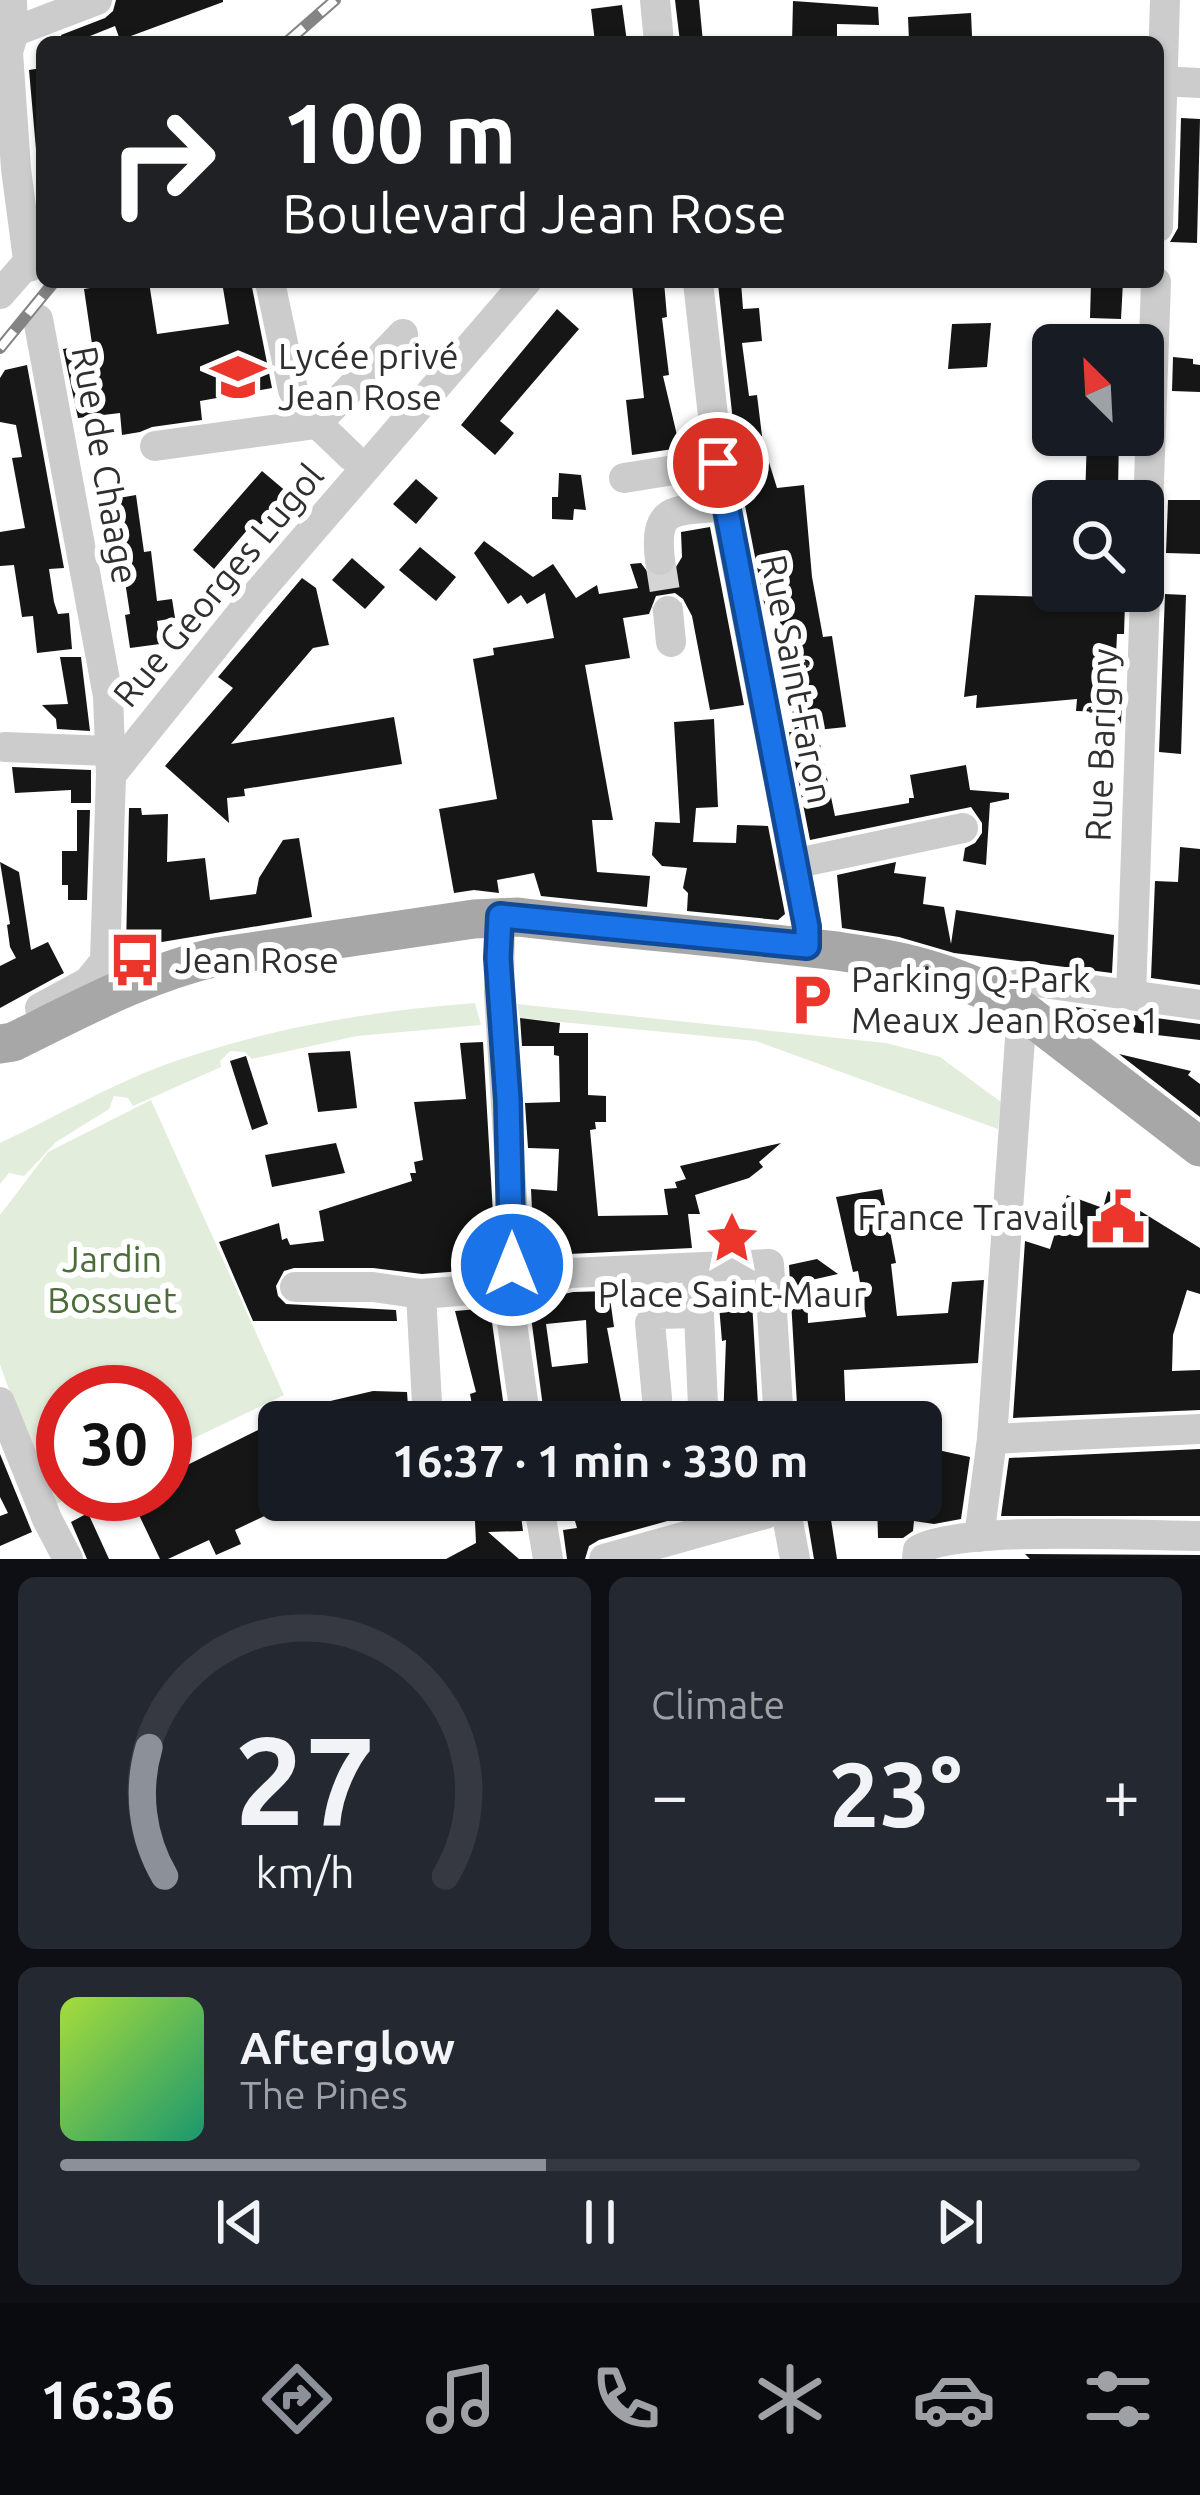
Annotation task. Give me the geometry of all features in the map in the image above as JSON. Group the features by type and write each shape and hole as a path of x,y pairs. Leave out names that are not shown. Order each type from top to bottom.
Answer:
{"main road":[{"path":"0,1044 14,1042 178,966 500,916 807,946 919,963 1006,1001 1200,1147"}],"street":[{"path":"0,294 29,264 6,36 12,0"},
{"path":"6,36 97,0"},
{"path":"655,0 658,36"},
{"path":"1163,36 1165,0"},
{"path":"1164,81 1200,83"},
{"path":"271,288 293,390 302,409 351,455"},
{"name":"Rue Georges Lugol","path":"110,763 173,697 521,288"},
{"name":"Rue Saint-Faron","path":"699,288 725,506 807,946"},
{"name":"Rue Barigny","path":"1131,995 1156,288"},
{"name":"Rue de Chaage","path":"0,1034 7,1024 88,982 105,961 108,696 38,319"},
{"path":"155,446 316,424 403,334"},
{"path":"624,478 718,463"},
{"path":"660,560 656,530 661,522 672,513 725,506"},
{"path":"108,696 133,705 173,697"},
{"path":"5,747 110,763"},
{"path":"793,864 962,828"},
{"path":"500,916 498,958 514,1232 507,1287 523,1401"},
{"path":"979,1537 992,1443 1006,1001 1028,981 1200,1004"},
{"path":"295,1287 373,1287 422,1294 507,1287 570,1273 770,1264 778,1401"},
{"path":"697,1268 703,1401"},
{"path":"422,1294 427,1401"},
{"path":"657,1398 650,1323 657,1314 698,1313"},
{"path":"0,1402 46,1520 68,1559"},
{"path":"992,1443 1200,1429"},
{"path":"542,1521 548,1559"},
{"path":"604,1559 674,1550 747,1521"},
{"path":"788,1521 795,1559"},
{"path":"918,1555 979,1537 1200,1536"}],"green space":[{"path":"475,1003 481,1025 357,1036 252,1059 245,1052 230,1051 220,1061 221,1067 133,1106 128,1098 114,1096 109,1109 56,1142 24,1176 9,1173 0,1184 0,1143 167,1064 319,1023"},
{"path":"517,1004 886,1043 940,1057 1001,1102 998,1129 756,1041 520,1018"},
{"name":"Jardin Bossuet","path":"151,1100 284,1395 258,1401 258,1407 192,1439 192,1365 36,1365 36,1463 0,1365 0,1215 48,1152"}],"building":[{"path":"116,0 223,0 131,36 119,36 115,26 90,36 61,36 113,11"},
{"path":"675,0 699,0 702,36 679,36"},
{"path":"793,1 878,7 879,25 837,24 837,36 792,36"},
{"path":"622,5 626,36 594,36 591,9"},
{"path":"971,13 972,36 909,36 908,17"},
{"path":"36,69 36,149 29,70"},
{"path":"1181,118 1200,119 1197,243 1170,242 1178,228"},
{"path":"150,288 157,334 229,324 223,288 252,288 272,388 200,401 202,420 122,435 120,413 78,418 63,349 92,344 84,289"},
{"path":"632,288 665,288 667,317 662,318 669,375 663,376 680,448 632,455 626,400 644,398"},
{"path":"718,288 741,288 743,309 759,308 762,341 742,343 749,396 757,395 762,436 735,440"},
{"path":"1091,288 1123,288 1121,319 1090,318"},
{"path":"557,309 579,329 500,421 514,433 495,455 461,425"},
{"path":"991,323 987,367 948,369 952,324"},
{"path":"1173,357 1193,359 1193,364 1200,365 1200,392 1172,391"},
{"path":"27,365 64,568 49,569 54,602 58,614 69,613 72,649 37,653 33,616 22,617 14,565 0,566 0,532 25,528 12,458 22,457 16,425 0,422 0,378 5,370"},
{"path":"767,456 777,488 804,485 812,577 823,637 832,636 846,727 817,730 835,816 909,803 914,798 910,775 966,765 970,790 1009,793 1009,799 990,803 986,865 963,861 965,848 982,833 982,823 971,807 810,840 789,732 795,732 784,642 778,612 766,613 739,475 738,465"},
{"path":"1086,456 1119,456 1118,480 1086,480"},
{"path":"262,471 288,493 260,526 254,522 214,569 193,550"},
{"path":"559,473 581,475 586,510 574,509 573,520 552,519"},
{"path":"416,479 438,498 416,524 393,504"},
{"path":"136,495 144,552 151,551 157,601 172,599 175,618 157,621 160,644 130,648 125,615 130,614 117,529 110,530 107,500"},
{"path":"1168,500 1200,500 1200,554 1166,553"},
{"path":"710,527 744,705 710,710 692,616 675,593 656,596 649,614 623,618 630,658 585,665 613,820 592,820 597,872 650,876 647,907 541,896 534,873 497,880 499,893 454,893 439,809 497,799 473,659 494,655 493,648 554,638 545,593 527,604 521,595 508,604 474,553 484,541 533,577 553,564 576,598 597,585 599,594 638,588 630,564 641,563 652,578 670,577 682,557 681,532"},
{"path":"420,547 456,577 436,601 399,570"},
{"path":"352,558 385,587 365,609 332,580"},
{"path":"302,578 316,588 329,645 313,648 231,744 394,717 402,764 244,789 245,796 227,798 229,823 165,766 233,688 218,677"},
{"path":"1165,594 1186,595 1181,754 1159,752"},
{"path":"975,595 1032,596 1032,612 1125,612 1124,634 1117,634 1114,700 1122,700 1121,724 1108,723 1108,712 1076,711 1077,699 976,708 977,695 964,697"},
{"path":"60,657 81,657 90,731 57,729 56,719 42,705 68,704"},
{"path":"714,719 718,807 696,808 693,842 736,843 737,825 768,826 785,914 778,920 687,911 688,893 683,888 687,868 662,866 652,855 655,822 680,823 674,722"},
{"path":"12,767 91,770 91,803 71,803 71,790 15,793"},
{"path":"129,808 141,808 142,815 168,814 167,862 205,858 210,900 256,894 259,878 283,840 299,838 312,917 126,948"},
{"path":"77,810 90,810 87,900 68,900 68,885 62,885 62,851 77,851"},
{"path":"1180,847 1200,849 1200,985 1151,978 1155,881 1178,882"},
{"path":"0,862 19,872 31,950 48,942 64,973 0,1008 0,966 16,958 10,947"},
{"path":"896,862 894,873 926,877 923,904 944,907 951,944 956,910 1114,935 1112,973 954,953 899,937 842,928 837,875"},
{"path":"1054,1004 1200,1024 1200,1040 1096,1028 1095,1036"},
{"path":"520,1018 560,1023 559,1033 588,1033 588,1095 606,1096 606,1122 595,1122 596,1129 590,1130 598,1216 668,1215 664,1189 677,1188 675,1182 686,1179 680,1166 781,1143 749,1178 695,1195 700,1214 688,1214 692,1248 569,1254 530,1262 531,1189 557,1191 559,1149 528,1148 525,1103 560,1102 559,1056 554,1055 554,1046 522,1046"},
{"path":"483,1042 494,1231 490,1269 422,1274 373,1268 294,1268 284,1271 276,1286 286,1304 396,1310 397,1321 253,1321 219,1242 279,1223 282,1240 287,1238 290,1245 324,1241 319,1211 412,1181 414,1162 423,1160 414,1102 466,1099 460,1043"},
{"path":"350,1051 357,1108 318,1112 308,1053"},
{"path":"1119,1054 1191,1071 1188,1075 1200,1084 1200,1117"},
{"path":"246,1056 268,1124 252,1130 230,1061"},
{"path":"336,1143 345,1173 272,1187 265,1155"},
{"path":"882,1189 896,1263 891,1264 897,1316 948,1313 952,1282 984,1280 978,1363 844,1370 845,1401 797,1401 789,1265 817,1259 838,1274 807,1281 808,1323 866,1317 836,1197"},
{"path":"1108,1191 1200,1248 1200,1294 1187,1290 1173,1335 1172,1371 1200,1370 1200,1410 1013,1418 1025,1241 1050,1249 1067,1195 1103,1208"},
{"path":"751,1284 758,1401 724,1401 726,1340 722,1341 721,1286"},
{"path":"609,1291 614,1327 607,1328 621,1401 542,1401 529,1302 573,1292","holes":["586,1320 588,1363 552,1367 546,1324"]},
{"path":"490,1308 503,1401 471,1401 470,1394 476,1392 455,1311"},
{"path":"373,1391 407,1392 408,1401 330,1401"},
{"path":"258,1430 258,1519 235,1530 241,1544 216,1555 209,1540 160,1559 142,1521 192,1521 192,1463"},
{"path":"1200,1449 1200,1516 1001,1516 1009,1458"},
{"path":"942,1451 970,1457 961,1519 934,1524 914,1521 942,1521"},
{"path":"0,1454 32,1532 0,1546 0,1516 8,1513 0,1497"},
{"path":"92,1521 109,1559 87,1559 71,1522"},
{"path":"475,1521 522,1521 523,1531 488,1532 519,1559 446,1559 476,1543"},
{"path":"575,1521 667,1521 599,1540 589,1546 585,1559 567,1559 563,1530 577,1528"},
{"path":"808,1521 831,1521 837,1559 814,1559"},
{"path":"878,1521 914,1521 913,1531 903,1538 878,1538"},
{"path":"1025,1554 1200,1555 1200,1559 1030,1559"}],"tunnel":[{"path":"660,560 668,611"}],"railway":[{"path":"294,36 335,0"},
{"path":"0,348 49,288"}],"place":[{"name":"Lycée privé Jean Rose","path":"238,377"},
{"name":"Jean Rose","path":"135,960"},
{"name":"Parking Q-Park Meaux Jean Rose 1","path":"811,1000"},
{"name":"France Travail","path":"1118,1217"},
{"name":"Place Saint-Maur","path":"732,1238"}],"route":[{"path":"512,1265 508,1100 499,993 500,916 807,946 718,463"}]}
